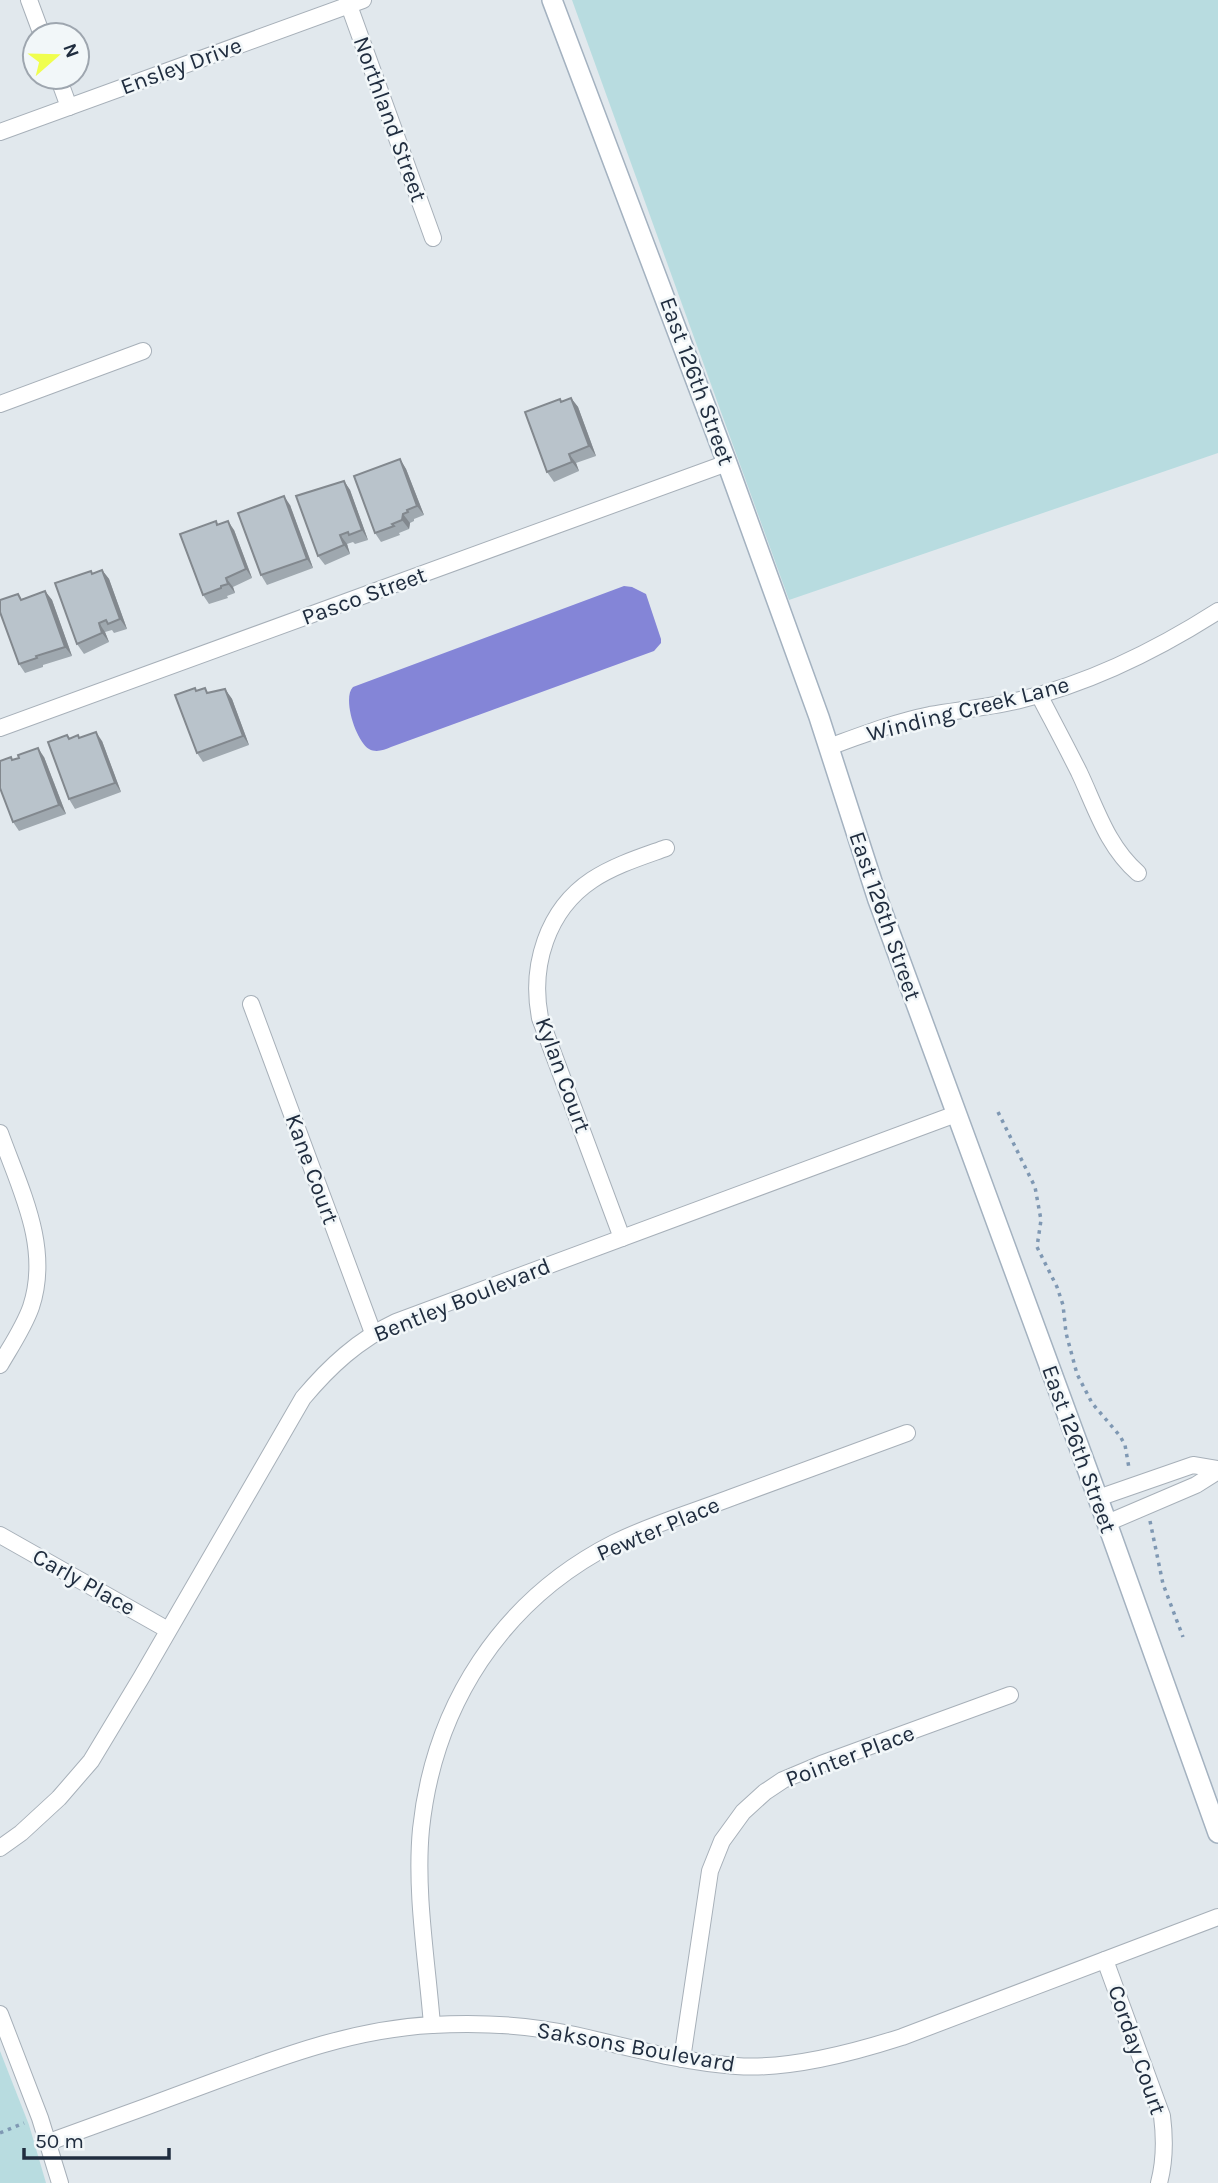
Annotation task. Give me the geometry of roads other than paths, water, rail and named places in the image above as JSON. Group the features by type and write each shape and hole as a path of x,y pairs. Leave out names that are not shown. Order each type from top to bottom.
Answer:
{"main road":[{"name":"East 126th Street","path":"552,0 727,463 829,747 878,900 1107,1522 1218,1833"}],"street":[{"path":"29,0 37,21"},
{"name":"Ensley Drive","path":"0,132 353,2"},
{"name":"Northland Street","path":"353,2 433,238"},
{"path":"63,91 69,107"},
{"path":"0,404 144,351"},
{"name":"Pasco Street","path":"0,728 727,463"},
{"name":"Winding Creek Lane","path":"829,747 903,721 1039,695 1065,687 1134,659 1218,611"},
{"path":"1039,695 1078,770 1108,838 1125,862 1138,873"},
{"name":"Kylan Court","path":"622,1238 543,1027 537,1002 538,972 547,934 559,914 581,889 618,866 666,848"},
{"name":"Kane Court","path":"251,1004 373,1333"},
{"name":"Bentley Boulevard","path":"0,1848 21,1833 59,1798 91,1761 303,1398 333,1365 373,1333 432,1308 956,1114"},
{"path":"0,1133 33,1226 38,1264 31,1306 0,1365"},
{"name":"Pewter Place","path":"432,2025 420,1871 421,1830 428,1779 459,1694 486,1650 508,1624 552,1582 615,1543 907,1433"},
{"path":"1098,1498 1193,1465 1218,1470"},
{"path":"1107,1522 1196,1486 1218,1470"},
{"name":"Carly Place","path":"0,1535 169,1630"},
{"name":"Pointer Place","path":"682,2059 710,1871 722,1840 743,1812 783,1780 1010,1695"},
{"name":"Saksons Boulevard","path":"49,2142 311,2046 388,2029 496,2024 573,2035 682,2059 735,2066 764,2066 863,2050 1218,1917"},
{"name":"Corday Court","path":"1105,1960 1161,2116 1164,2146 1159,2183"},
{"path":"0,2014 49,2142 60,2183"}],"water":[{"path":"624,586 646,594 661,639 654,651 383,750 369,749 359,737 350,709 350,692 353,687"}]}
